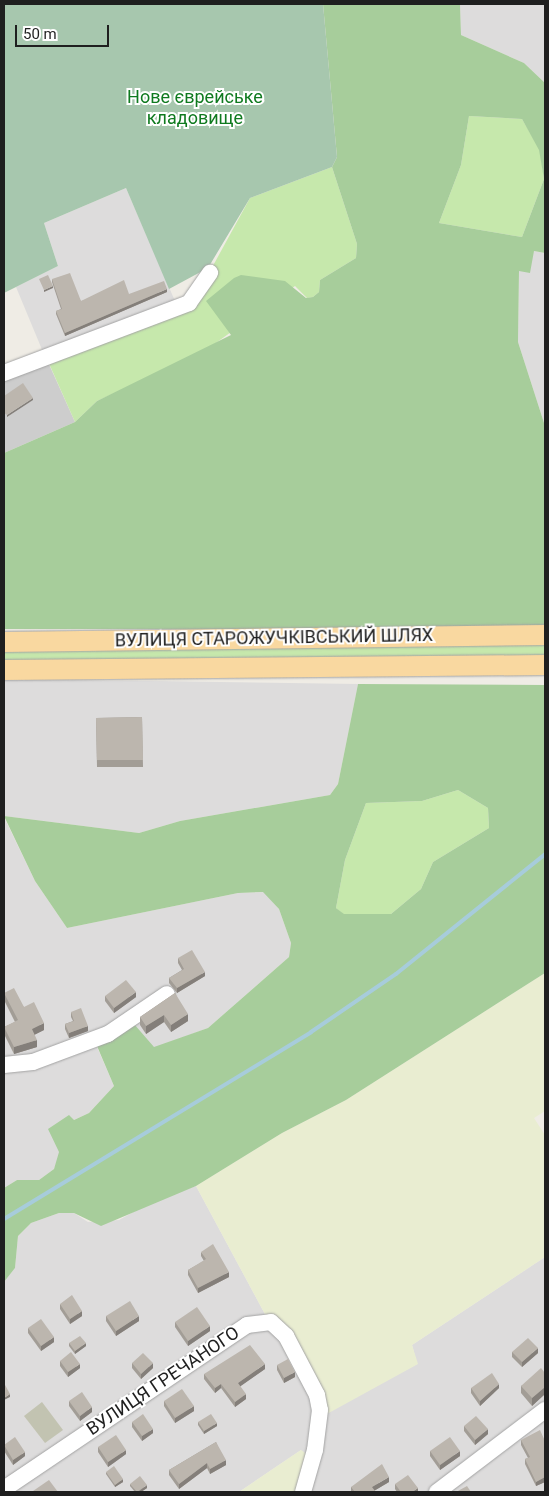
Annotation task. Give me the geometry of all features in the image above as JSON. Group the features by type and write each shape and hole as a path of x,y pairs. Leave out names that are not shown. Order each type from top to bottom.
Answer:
{"main road":[{"name":"ВУЛИЦЯ СТАРОЖУЧКІВСЬКИЙ ШЛЯХ","path":"4,642 545,636"},
{"name":"ВУЛИЦЯ СТАРОЖУЧКІВСЬКИЙ ШЛЯХ","path":"4,670 545,665"}],"street":[{"path":"4,373 190,303 210,272"},
{"path":"4,1065 33,1062 108,1034 167,994"},
{"name":"ВУЛИЦЯ ГРЕЧАНОГО","path":"4,1488 247,1325 270,1322 286,1336 317,1395 320,1410 316,1444 303,1492"},
{"path":"437,1492 544,1414"}],"shaded area":[{"path":"460,4 545,4 545,83 524,63 461,35"},
{"path":"126,188 175,301 43,352 16,287 58,266 44,223"},
{"path":"534,251 545,253 545,426 518,342 519,271"},
{"path":"48,362 75,422 4,453 4,379"},
{"path":"4,679 358,684 338,784 330,795 180,821 139,833 4,816"},
{"path":"4,817 35,881 67,928 238,893 264,892 279,909 291,943 289,957 208,1028 154,1048 97,1047 114,1086 89,1113 74,1120 54,1169 39,1180 17,1180 4,1188"},
{"path":"545,973 545,1111 534,1118 545,1135 545,1257 412,1345 418,1364 316,1420 309,1396 196,1186 282,1133 346,1100"},
{"path":"196,1186 309,1396 316,1419 417,1364 412,1345 545,1257 545,1492 309,1492 301,1450 239,1492 4,1492 4,1282 15,1268 18,1236 31,1223 59,1213 74,1213 88,1222 119,1220 153,1201"},
{"path":"42,1402 63,1430 45,1443 24,1416"},
{"path":"301,1450 314,1459 309,1492 239,1492"}],"green space":[{"name":"Нове єврейське кладовище","path":"4,4 323,4 337,157 332,167 250,198 208,268 169,289 126,188 44,223 58,266 4,293"},
{"path":"323,4 460,4 461,35 524,63 545,83 545,253 534,251 530,273 519,271 518,342 545,426 545,629 4,629 4,453 75,422 97,401 231,335 206,301 234,278 241,275 285,281 306,298 313,297 319,292 320,280 356,258 357,244 332,167 337,157","holes":["469,116 522,119 539,150 544,179 522,237 439,223 461,165"]},
{"path":"469,116 522,119 540,150 544,179 522,237 439,223 461,165"},
{"path":"332,167 357,244 356,258 320,280 319,292 313,297 307,298 295,286 202,353 97,401 75,422 47,359 191,306 250,198"},
{"path":"545,643 545,658 4,663 4,649"},
{"path":"358,684 545,685 545,973 346,1100 282,1133 196,1186 101,1226 74,1213 59,1213 31,1223 18,1236 15,1268 4,1282 4,1188 17,1180 39,1180 54,1169 59,1152 48,1129 69,1115 74,1120 89,1113 114,1086 97,1046 134,1024 154,1047 208,1028 289,957 291,943 279,909 263,892 238,893 67,928 35,881 4,816 139,833 180,821 330,795 338,784","holes":["458,790 488,808 489,828 433,862 421,889 391,914 344,914 336,908 345,860 366,803 422,801"]},
{"path":"458,790 488,808 489,828 433,862 421,889 391,914 343,914 336,908 345,860 366,803 422,801"}],"building":[{"path":"70,273 81,301 124,280 129,294 164,281 167,289 65,333 56,311 62,309 52,279"},
{"path":"48,275 53,286 44,290 39,279"},
{"path":"23,383 33,398 7,415 4,413 4,396"},
{"path":"142,717 143,760 97,760 96,718"},
{"path":"192,950 205,972 177,988 169,978 184,969 178,958"},
{"path":"126,980 136,992 114,1008 105,996"},
{"path":"14,988 24,1007 34,1002 44,1023 32,1029 37,1040 14,1047 4,1027 18,1020 4,993"},
{"path":"175,993 188,1014 171,1025 164,1015 146,1026 140,1017"},
{"path":"81,1008 88,1026 69,1033 65,1024 74,1021 71,1012"},
{"path":"213,1244 229,1272 198,1288 188,1270 206,1259 201,1252"},
{"path":"72,1295 82,1311 70,1319 60,1304"},
{"path":"130,1301 139,1316 116,1331 106,1316"},
{"path":"197,1307 210,1326 188,1341 175,1322"},
{"path":"41,1319 54,1337 41,1346 28,1328"},
{"path":"80,1336 86,1343 75,1351 69,1343"},
{"path":"528,1338 538,1348 522,1362 512,1352"},
{"path":"250,1345 265,1364 238,1383 246,1394 235,1402 221,1384 215,1388 204,1374"},
{"path":"71,1352 80,1364 68,1372 60,1361"},
{"path":"143,1353 153,1363 141,1374 132,1363"},
{"path":"288,1359 295,1372 284,1378 277,1365"},
{"path":"541,1368 545,1373 545,1387 532,1398 521,1386"},
{"path":"492,1373 499,1384 480,1401 471,1388"},
{"path":"4,1383 10,1394 4,1398"},
{"path":"182,1389 194,1406 175,1418 164,1401"},
{"path":"82,1392 92,1407 80,1416 69,1401"},
{"path":"143,1414 153,1429 142,1436 132,1422"},
{"path":"211,1414 217,1423 204,1431 198,1422"},
{"path":"476,1416 488,1429 475,1440 464,1426"},
{"path":"540,1430 545,1441 545,1477 536,1482 525,1459 530,1457 521,1440"},
{"path":"116,1435 126,1450 108,1462 98,1447"},
{"path":"15,1437 25,1452 13,1460 4,1445"},
{"path":"450,1437 460,1451 440,1465 430,1451"},
{"path":"216,1442 226,1460 210,1469 207,1463 179,1484 169,1470"},
{"path":"382,1464 389,1477 372,1487 375,1491 373,1492 355,1492 351,1487"},
{"path":"114,1466 123,1479 115,1485 106,1472"},
{"path":"408,1475 418,1488 412,1492 401,1492 395,1484"},
{"path":"140,1476 147,1485 137,1492 130,1484"},
{"path":"49,1480 58,1492 33,1491"},
{"path":"467,1486 471,1492 456,1492"}],"waterway":[{"path":"4,1219 311,1032 396,974 545,854"}]}
